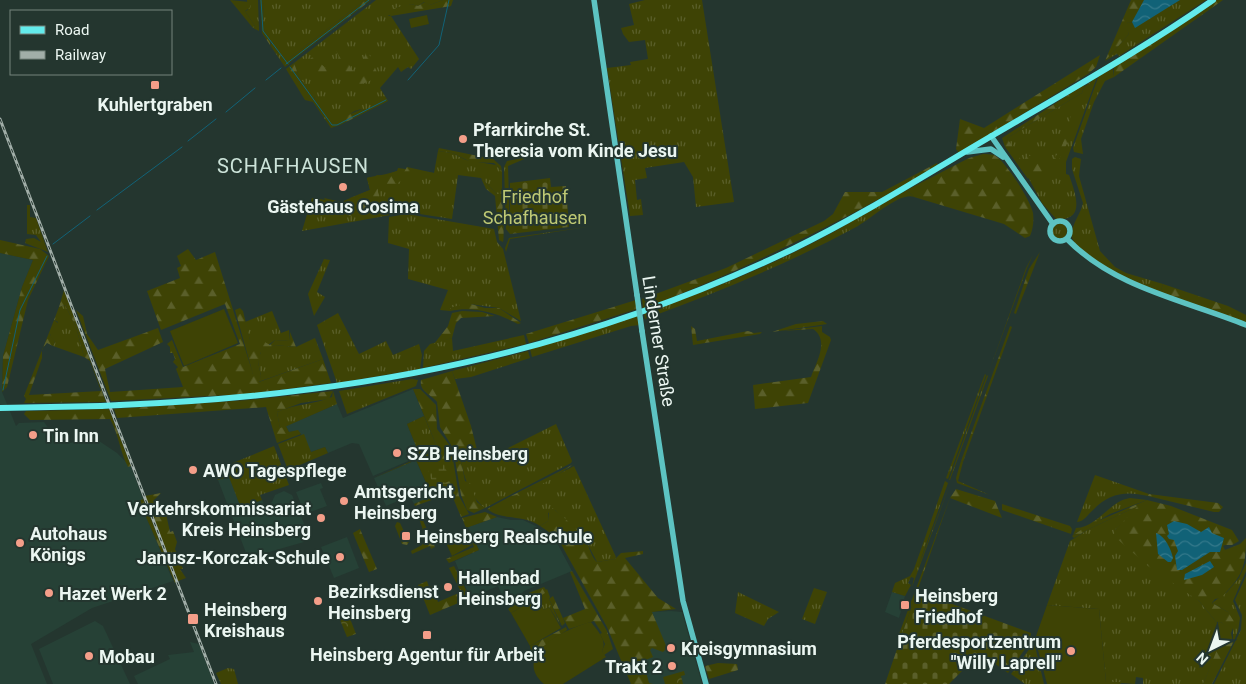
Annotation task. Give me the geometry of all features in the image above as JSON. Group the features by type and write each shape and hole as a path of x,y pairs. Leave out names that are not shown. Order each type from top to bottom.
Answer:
{"main road":[{"name":"Linderner Straße","path":"594,0 683,601 706,684"},
{"path":"0,408 101,406 231,399 324,389 411,375 535,347 680,298 827,232 881,203 1085,81 1212,0"},
{"path":"991,136 1053,224"},
{"path":"965,152 991,150 1007,159"},
{"path":"1061,221 1068,225 1070,231 1066,239 1060,242 1052,238 1049,231 1053,224 1061,221"},
{"path":"1066,239 1091,260 1115,275 1158,294 1246,325"}],"shaded area":[{"path":"0,253 33,260 22,287 3,356 2,392 16,426 19,423 44,422 57,440 71,443 90,435 117,453 131,467 143,499 140,502 173,581 92,608 31,644 47,684 0,684"},
{"path":"413,389 424,416 407,424 420,456 373,476 359,444 352,443 328,453 325,447 311,452 301,434 298,431 289,432 286,426 337,404 343,418"},
{"path":"416,460 432,497 414,504 410,496 386,506 374,478"},
{"path":"229,476 241,508 262,500 265,506 272,502 275,495 284,491 292,495 311,540 248,558 218,480"},
{"path":"321,483 323,488 320,489 327,506 305,514 296,492"},
{"path":"497,517 523,520 538,527 557,543 572,571 524,591 507,607 498,586 470,598 455,561 479,550 468,527"},
{"name":"Janusz-Korczak-Schule","path":"347,537 359,568 334,578 321,547"},
{"path":"892,592 905,596 899,618 885,612"},
{"name":"Kreisgymnasium","path":"652,612 682,612 702,684 649,684 639,652"},
{"path":"95,621 103,626 130,684 53,684 39,649"},
{"path":"190,642 199,644 214,684 138,684 134,676 170,659 168,655 194,652"}],"green space":[{"path":"230,0 249,2 251,7 245,11 255,26 253,28"},
{"path":"247,0 258,0 259,31 253,28 255,26 245,11 248,10"},
{"path":"260,0 263,0 264,29 271,39 270,45 262,33"},
{"path":"263,0 365,0 291,57 290,63 285,67 270,45 272,43 264,29"},
{"path":"365,0 371,0 289,63 291,57"},
{"path":"376,0 443,0 430,5 424,2 418,6 411,4 398,7 388,16 391,16 419,59 411,69 408,67 401,72 398,67 380,88 388,101 364,113 362,109 355,111 340,125 331,128 313,102 315,97 299,77 294,63"},
{"path":"443,0 453,0 451,6 391,16 387,14 392,9 398,7 411,4 418,6 425,2 430,5"},
{"path":"645,0 702,0 734,202 696,207 693,177 684,162 645,168 647,178 635,180 637,200 641,199 643,215 630,216 607,68 631,65 630,62 648,59 645,40 629,42 621,28 634,25 629,4"},
{"path":"1131,0 1173,0 1135,23 1128,22 1126,26 1129,34 1105,61"},
{"path":"1173,0 1206,0 1119,56 1117,54 1105,61 1129,34 1125,26 1128,22 1135,23"},
{"path":"1217,0 1223,0 1114,77 1114,67"},
{"path":"427,15 429,24 411,28 409,19"},
{"path":"339,38 348,63 356,73 362,76 369,75 364,58 366,53 369,54 379,77 355,87 354,80 344,71 335,47 336,39"},
{"path":"319,52 321,64 327,69 326,80 333,86 325,91 310,59"},
{"path":"1100,55 1096,67 1088,74 959,153 956,149 960,119 984,128"},
{"path":"294,63 299,77 315,96 313,102 305,100 286,69"},
{"path":"1113,69 1114,77 1105,81 1094,102 1081,139 1083,154 1074,152 1073,148 1099,75"},
{"path":"1097,77 1066,162 1066,174 1069,175 1076,197 1075,211 1072,216 1066,219 1056,219 1042,203 1007,138 1082,93 1084,87"},
{"path":"1085,84 1082,93 1007,138 1030,174 1028,179 1005,147 1002,138"},
{"path":"362,109 364,113 340,125 346,116"},
{"path":"1073,112 1079,113 1056,164 1040,178 1030,179 1032,175 1024,161 1026,157 1032,155 1044,167 1052,161 1061,148"},
{"path":"439,148 493,159 501,166 502,171 494,163 471,162 452,153 438,151"},
{"path":"438,151 452,153 466,160 496,165 502,171 502,194 497,194 481,178 458,175 452,219 407,212 302,231 312,198 341,202 370,190 367,178 397,171 398,168 434,173"},
{"path":"983,154 994,155 999,158 1023,191 1033,213 1033,225 1030,236 1025,238 1004,224 914,197 907,190 969,158"},
{"path":"529,157 508,166 510,234 506,229 504,167 507,161"},
{"path":"1075,157 1081,159 1079,176 1100,251 1115,267 1126,273 1163,284 1160,293 1110,269 1076,245 1072,233 1083,203 1072,169 1072,159"},
{"path":"937,163 938,166 794,243 719,278 643,309 642,299 726,268 824,221 833,214 845,192 882,192"},
{"path":"407,167 434,173 431,176 410,172 409,175 392,187 382,184 376,175 383,176 397,171 403,174"},
{"path":"370,177 373,184 378,185 378,197 372,199 371,209 358,209 352,216 348,216 336,211 324,198 341,202 345,209 350,198 370,190 367,178"},
{"path":"481,178 497,194 502,194 503,242 499,240 495,196 486,189"},
{"name":"Friedhof Schafhausen","path":"550,178 551,187 566,186 569,227 510,234 510,183"},
{"path":"907,190 914,197 901,198 858,226 832,240 780,265 645,319 644,313 739,277 808,246"},
{"path":"27,205 30,205 30,217 36,218 48,252 25,243 26,239 34,238 41,242 36,235 27,234"},
{"path":"407,214 494,229 497,242 503,249 521,321 499,308 470,304 451,308 450,311 440,310 448,290 408,279 409,249 388,243 389,217"},
{"path":"1059,223 1065,225 1067,231 1065,237 1059,239 1053,237 1051,231 1053,225"},
{"path":"593,226 510,239 506,252 505,248 509,238"},
{"path":"0,240 40,249 49,256 28,300 7,387 2,392 3,356 22,287 33,260 0,253"},
{"path":"188,249 196,260 215,252 253,374 235,310 240,308 243,311 250,340 261,340 270,345 275,340 290,341 290,332 296,347 275,345 260,353 261,356 258,362 261,376 259,382 323,359 331,383 249,394 111,401 76,310 83,316 87,334 98,350 158,328 163,342 105,369 110,392 183,387 176,369 178,367 173,362 175,359 173,353 170,353 170,347 167,344 172,340 183,367 240,344 225,304 161,330 147,291 180,278 177,268 181,266 177,256"},
{"path":"1040,252 1016,314 1014,313 1029,269"},
{"path":"1033,255 1027,268 988,374 1026,268"},
{"path":"324,259 330,260 317,292 325,297 314,316 308,294"},
{"path":"1163,284 1228,306 1246,315 1246,323 1160,293"},
{"path":"64,290 106,402 24,403 26,399 24,396 42,350 42,358 29,395 101,391 90,361 84,357 76,327 65,305 59,307"},
{"path":"636,300 637,309 529,343 526,334"},
{"path":"467,303 485,308 499,308 521,323 518,324 494,314 477,310 450,311 450,308"},
{"path":"65,305 76,327 84,357 53,346 55,342 50,336 58,322 54,320 59,307"},
{"path":"224,309 238,343 184,366 170,331"},
{"path":"272,311 281,333 289,330 290,341 275,340 268,345 250,340 245,322"},
{"path":"462,311 482,312 495,316 461,318 456,323 452,338 434,344 448,326 452,313"},
{"path":"338,313 359,354 386,341 393,355 419,344 422,355 420,369 337,383 317,325"},
{"path":"639,315 640,325 631,326 532,357 530,349"},
{"path":"54,320 59,324 58,331 50,335 55,342 53,346 47,343 43,348"},
{"path":"823,321 827,324 772,332 796,324"},
{"path":"691,326 695,329 697,341 748,331 754,333 762,332 760,334 693,345"},
{"path":"822,326 822,332 830,337 831,340 808,403 755,409 753,385 811,377 818,359 821,339 813,329 781,331"},
{"path":"1010,326 1012,327 963,462 961,461"},
{"path":"524,335 526,344 423,368 424,351 430,344 452,338 453,351"},
{"path":"315,338 323,359 258,382 261,376 258,362 261,351 275,345 296,347"},
{"path":"528,351 530,358 471,377 455,379 452,371"},
{"path":"452,371 471,426 480,462 466,462 460,455 465,481 470,483 477,502 485,508 474,513 467,510 461,495 453,448 440,427 437,402 424,390 421,384 421,380"},
{"path":"986,375 948,479 946,478"},
{"path":"987,375 988,376 949,480"},
{"path":"412,379 418,380 416,386 347,414 339,391"},
{"path":"413,389 420,389 436,405 437,429 451,447 459,496 469,514 461,517 451,493 415,506 414,504 432,496 416,460 374,478 438,449"},
{"path":"333,391 337,404 280,429 277,412 332,397"},
{"path":"333,391 329,399 301,403 277,412 280,428 286,426 289,432 298,430 301,434 277,443 266,407 117,418 114,409 249,400"},
{"path":"109,409 131,466 128,467 125,461 110,419 30,420 24,414 26,411"},
{"path":"424,416 438,449 420,456 407,424"},
{"path":"556,424 572,461 571,463 485,508 479,503 468,484 460,454 466,462 480,462"},
{"path":"304,434 311,452 325,447 328,453 288,470 278,444"},
{"path":"274,446 289,485 260,495 262,500 241,508 229,477 218,480 213,471"},
{"path":"440,452 450,481 434,487 425,462 430,455"},
{"path":"961,461 963,462 958,481 990,495 957,483 956,478"},
{"path":"574,464 548,481 527,490 527,495 522,498 517,495 511,496"},
{"path":"574,466 616,557 615,559 597,562 584,537 555,510 548,513 548,521 540,526 526,520 493,513 487,509 511,496 527,493 527,490"},
{"path":"1095,475 1149,494 1148,496 1125,494 1112,497 1099,504 1084,519 1077,522"},
{"path":"945,481 948,483 917,570 950,484 912,587 914,578 911,577 908,583 911,585 905,596 892,592 895,583 910,576 914,569"},
{"path":"956,489 995,501 1002,518 950,498"},
{"path":"161,493 153,501 159,517 166,514 170,532 173,531 177,542 175,549 183,569 180,569 186,578 178,581 145,496"},
{"path":"1149,494 1218,503 1223,507 1219,512 1214,512 1148,496"},
{"path":"951,495 901,637 900,637 899,634"},
{"path":"1130,498 1147,500 1110,514 1073,535 1076,528 1090,524 1116,504"},
{"path":"143,499 176,582 175,583 139,501"},
{"path":"1147,500 1171,506 1232,530 1239,541 1232,545 1223,546 1225,550 1240,544 1246,538 1244,564 1238,577 1221,598 1215,599 1212,603 1228,612 1235,623 1231,633 1233,643 1212,684 1203,684 1226,628 1221,622 1217,623 1199,601 1148,566 1114,536 1115,530 1138,506 1074,538 1072,536 1099,518 1100,520"},
{"path":"1002,504 1070,526 1072,529 1071,534 1002,510"},
{"path":"1138,506 1139,508 1115,530 1199,601 1217,623 1221,622 1227,628 1203,684 1143,684 1143,678 1136,677 1135,684 1106,682 1099,609 1047,605 1070,541 1089,529"},
{"path":"552,508 565,518 584,538 593,558 597,562 615,559 621,553 643,551 643,554 625,558 658,598 676,609 652,612 667,648 663,652 652,648 650,650 653,657 643,661 649,683 653,684 631,684 607,627 562,546 555,536 540,526 548,521 549,511"},
{"path":"417,512 420,514 435,547 431,549 430,546 412,554 411,551 422,545 426,539"},
{"path":"485,512 497,517 466,528 462,518"},
{"path":"397,522 400,523 409,542 407,545 402,544 395,526"},
{"path":"360,529 377,569 369,572 353,533"},
{"path":"470,531 479,550 449,563 446,559 474,547 468,533"},
{"path":"461,534 467,547 463,538 468,536 472,545 452,556 445,541"},
{"path":"1246,563 1246,571 1233,601 1240,618 1238,631 1233,643 1233,629 1228,612 1212,603 1227,592 1239,578"},
{"path":"454,566 470,598 430,615 418,585 427,581 429,587 433,586 438,602 461,592 449,568"},
{"path":"572,571 607,631 613,649 604,655 602,651 605,644 600,634 602,633 594,621 569,629 563,618 585,609 570,572"},
{"path":"1246,576 1246,684 1214,684 1241,630 1242,615 1235,600"},
{"path":"544,587 545,593 511,613 508,609 526,594"},
{"path":"814,588 827,592 815,624 802,619"},
{"path":"547,589 549,599 561,626 549,607 544,610 537,598"},
{"path":"917,591 1031,633 1030,642 1008,673 980,653 949,684 885,684"},
{"path":"738,592 779,612 768,619 764,626 735,613"},
{"path":"553,596 565,623 562,626 549,599"},
{"path":"537,598 544,610 549,607 561,628 530,646 511,613"},
{"name":"Pferdesportzentrum \"Willy Laprell\"","path":"1047,605 1099,609 1106,682 1120,682 1121,684 1047,684 1035,639"},
{"path":"349,616 356,634 347,637 340,620"},
{"path":"591,622 603,640 602,651 606,657 563,684 544,684 536,673 534,663 538,653 556,637 568,630"},
{"path":"566,627 567,630 540,649 533,659 530,646"},
{"path":"1033,644 1044,684 1025,684 1011,674"},
{"path":"718,663 737,664 738,670 709,679 705,666"},
{"path":"228,668 234,669 238,684 221,684 216,673"},
{"path":"684,671 685,675 681,676 683,684 665,684 663,677"}],"water":[{"path":"1144,0 1180,0 1135,28 1132,22"},
{"path":"1174,521 1187,524 1201,532 1209,527 1212,533 1224,538 1220,552 1210,552 1182,570 1177,570 1175,556 1178,551 1174,540 1169,539 1167,536 1169,534 1167,525"},
{"path":"1156,533 1165,540 1169,547 1173,558 1171,562 1168,562 1158,554"},
{"path":"1210,561 1214,567 1202,575 1184,580 1185,574"}],"waterway":[{"path":"261,0 263,31 288,64"},
{"path":"286,64 369,0"},
{"path":"408,80 439,45 449,0"},
{"path":"290,67 332,125 337,125 386,100"},
{"path":"266,80 281,68"},
{"path":"226,112 255,88"},
{"path":"188,141 216,119"},
{"path":"97,210 182,147"},
{"path":"53,244 90,216"},
{"path":"3,390 20,310 47,256"}],"railway":[{"path":"0,119 216,684"}],"place":[{"name":"Kuhlertgraben","path":"155,85"},
{"name":"Pfarrkirche St. Theresia vom Kinde Jesu","path":"463,139"},
{"name":"Gästehaus Cosima","path":"343,187"},
{"name":"Tin Inn","path":"33,435"},
{"name":"SZB Heinsberg","path":"397,453"},
{"name":"AWO Tagespflege","path":"193,470"},
{"name":"Amtsgericht Heinsberg","path":"344,501"},
{"name":"Verkehrskommissariat Kreis Heinsberg","path":"321,518"},
{"name":"Heinsberg Realschule","path":"406,536"},
{"name":"Autohaus Königs","path":"20,543"},
{"name":"Janusz-Korczak-Schule","path":"340,557"},
{"name":"Hallenbad Heinsberg","path":"448,587"},
{"name":"Hazet Werk 2","path":"49,593"},
{"name":"Bezirksdienst Heinsberg","path":"318,601"},
{"name":"Heinsberg Friedhof","path":"905,605"},
{"name":"Heinsberg Kreishaus","path":"193,619"},
{"name":"Heinsberg Agentur für Arbeit","path":"427,635"},
{"name":"Kreisgymnasium","path":"671,648"},
{"name":"Pferdesportzentrum \"Willy Laprell\"","path":"1071,651"},
{"name":"Mobau","path":"89,656"},
{"name":"Trakt 2","path":"672,666"}],"district":[{"name":"SCHAFHAUSEN","path":"293,166"}]}
